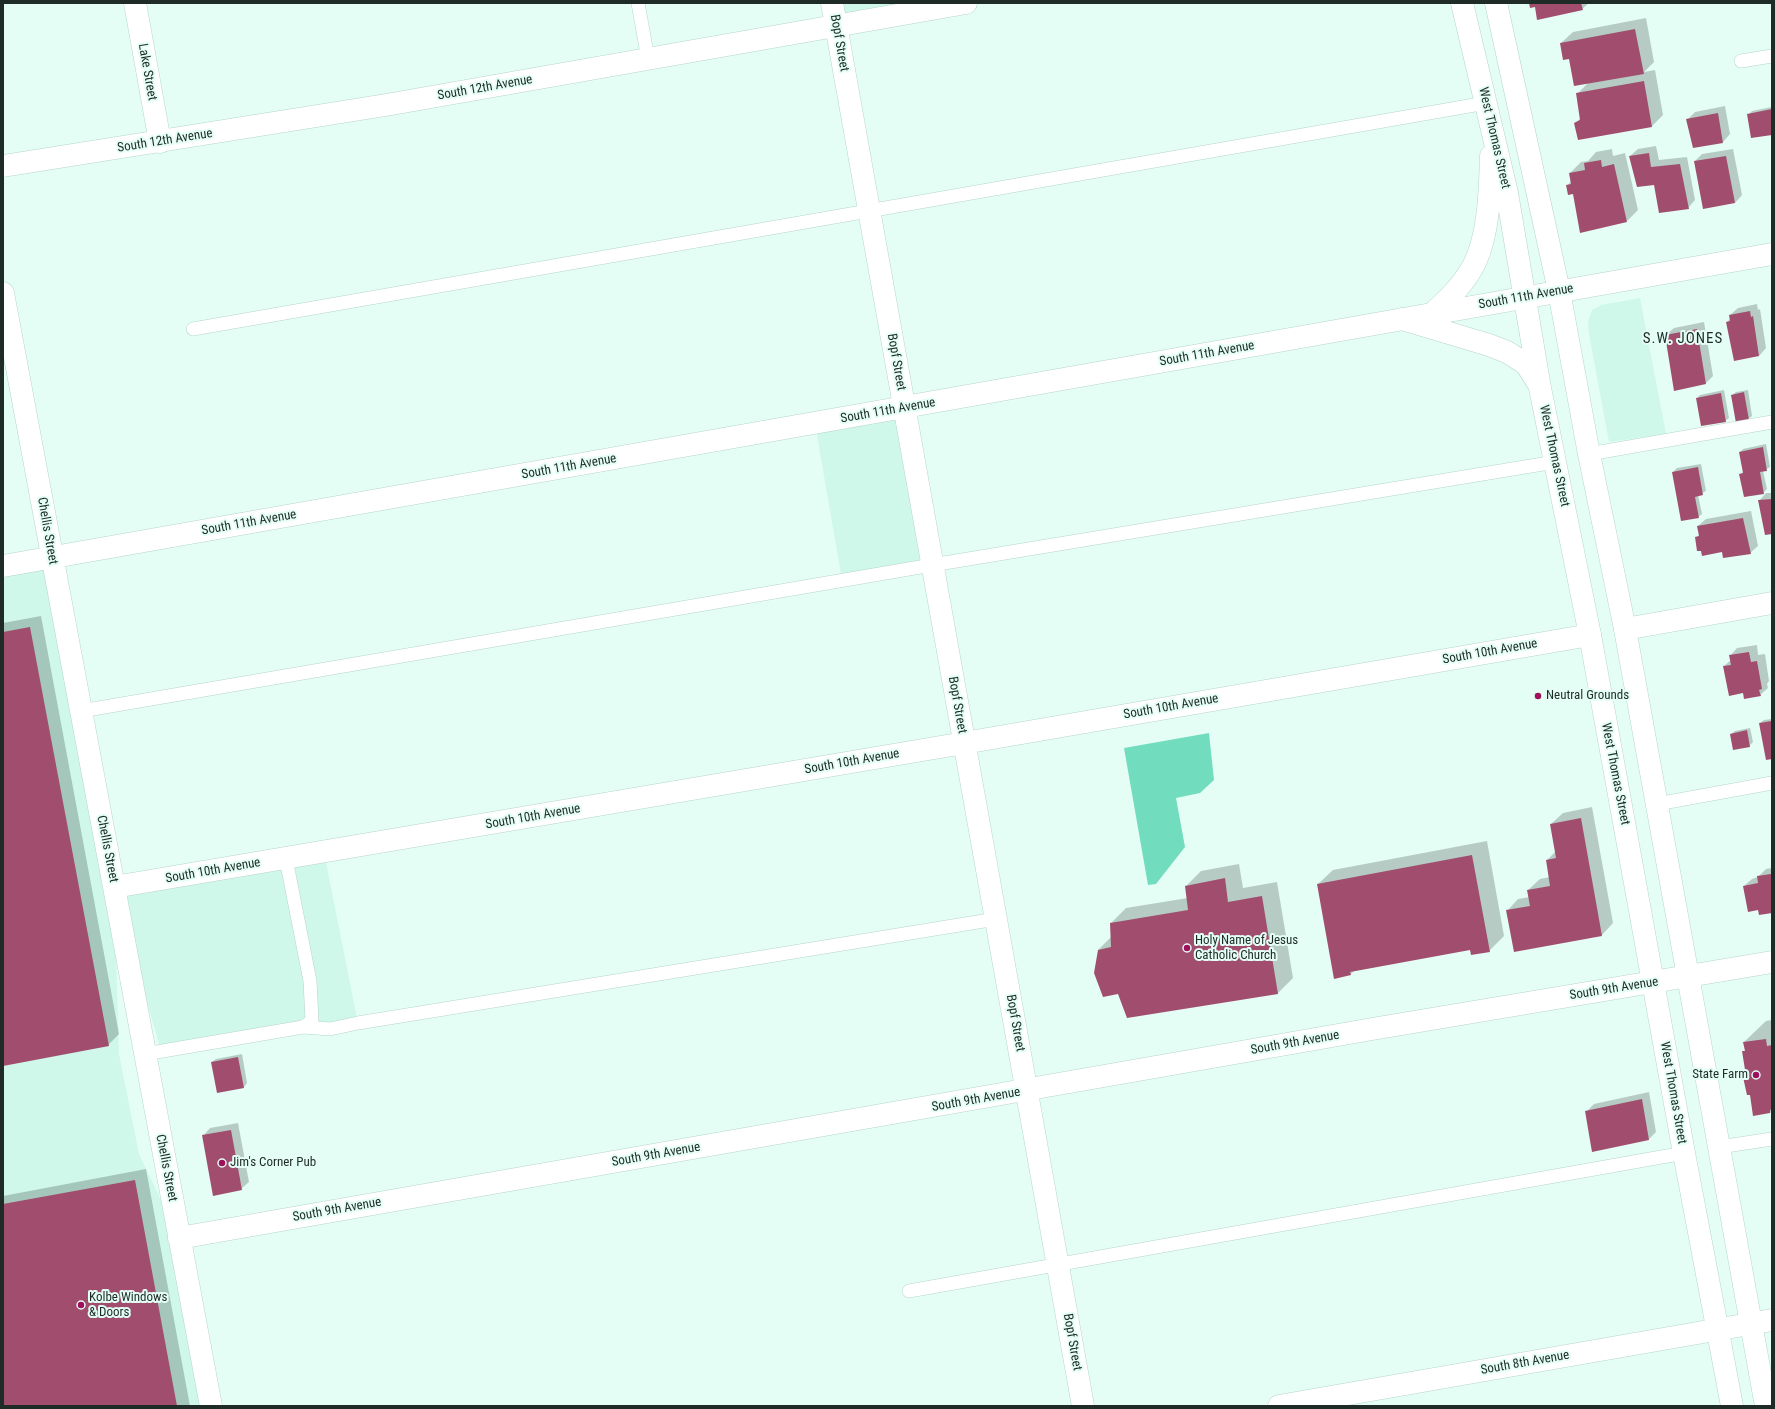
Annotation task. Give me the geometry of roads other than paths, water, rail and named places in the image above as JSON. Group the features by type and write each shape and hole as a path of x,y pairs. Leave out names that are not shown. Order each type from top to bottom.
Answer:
{"street":[{"name":"Lake Street","path":"135,3 160,142"},
{"name":"Bopf Street","path":"832,3 1059,1265 1083,1406"},
{"name":"South 12th Avenue","path":"3,166 386,105 966,3"},
{"name":"West Thomas Street","path":"1462,3 1507,193 1540,388 1590,635 1684,1153 1732,1406"},
{"path":"1496,3 1559,291 1589,454 1625,628 1766,1406"},
{"path":"1432,314 1466,277 1477,258 1481,246 1488,206 1492,128"},
{"name":"South 11th Avenue","path":"3,566 1772,254"},
{"name":"Chellis Street","path":"3,292 211,1406"},
{"path":"1402,319 1489,345 1507,352 1526,364 1540,388"},
{"path":"1625,628 1772,603"},
{"name":"South 10th Avenue","path":"114,888 1590,635"},
{"name":"South 9th Avenue","path":"179,1238 1027,1091 1378,1028 1654,983 1772,962"},
{"name":"South 8th Avenue","path":"1278,1406 1772,1320"}],"lane":[{"path":"638,3 648,59"},
{"path":"1741,61 1772,56"},
{"path":"193,329 1486,103"},
{"path":"1589,454 1772,422"},
{"path":"81,711 932,565 1555,462"},
{"path":"1657,804 1772,783"},
{"path":"286,859 310,981 312,1021 303,1027"},
{"path":"145,1054 303,1027 330,1029 358,1023 996,919"},
{"path":"1719,1147 1772,1138"},
{"path":"909,1291 1684,1153"}],"place":[{"name":"Neutral Grounds","path":"1538,696"},
{"name":"Holy Name of Jesus Catholic Church","path":"1187,948"},
{"name":"State Farm","path":"1756,1075"},
{"name":"Jim's Corner Pub","path":"222,1163"},
{"name":"Kolbe Windows & Doors","path":"81,1305"}],"district":[{"name":"S.W. JONES","path":"1683,339"}]}
